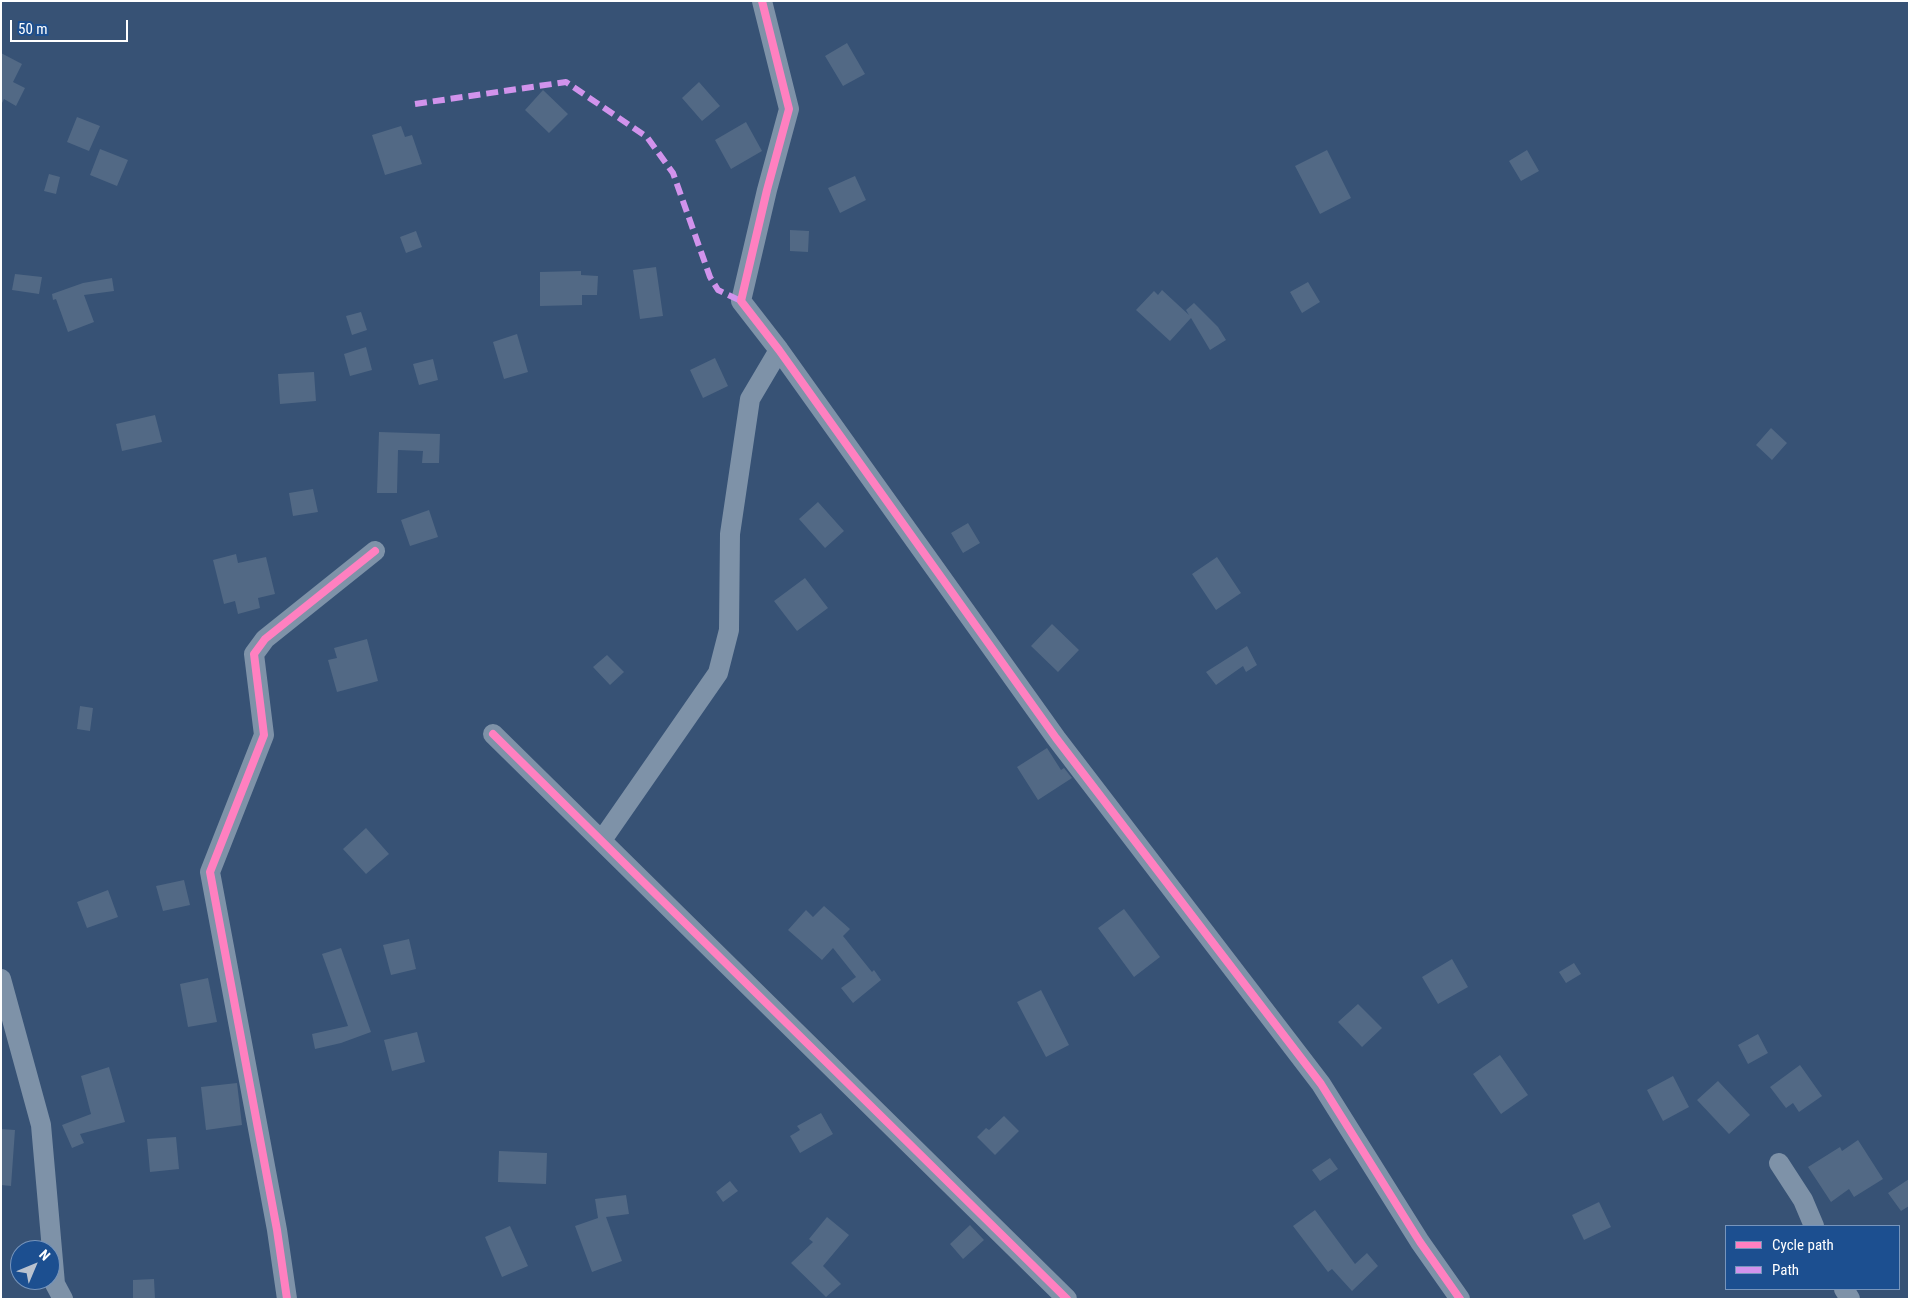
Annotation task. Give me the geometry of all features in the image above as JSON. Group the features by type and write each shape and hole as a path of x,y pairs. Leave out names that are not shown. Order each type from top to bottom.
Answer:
{"street":[{"path":"762,1 789,108 740,301 779,350 1056,738 1321,1084 1420,1242 1460,1299"},
{"path":"602,840 718,673 729,630 730,534 750,399 779,350"},
{"path":"287,1299 277,1230 210,872 264,735 254,654 265,639 375,551"},
{"path":"493,734 1067,1299"},
{"path":"1,980 41,1125 55,1284 63,1299"},
{"path":"1779,1163 1803,1200 1814,1225"}],"building":[{"path":"847,43 865,74 843,86 825,56"},
{"path":"1,53 22,64 13,82 25,88 16,106 4,99 1,105"},
{"path":"699,82 720,106 702,121 682,98"},
{"path":"543,90 568,114 549,133 525,110"},
{"path":"77,117 100,126 89,151 67,142"},
{"path":"746,122 762,151 731,169 715,140"},
{"path":"401,126 405,137 412,135 422,164 385,175 372,135"},
{"path":"100,149 128,160 117,186 90,175"},
{"path":"1327,150 1351,198 1320,214 1295,166"},
{"path":"1527,150 1539,171 1521,181 1509,161"},
{"path":"49,174 60,177 56,194 44,191"},
{"path":"855,176 866,200 840,213 828,188"},
{"path":"790,230 809,231 808,252 790,251"},
{"path":"416,231 422,247 406,253 400,237"},
{"path":"656,267 663,316 640,319 633,270"},
{"path":"581,271 581,275 598,276 597,295 582,295 582,305 540,306 540,272"},
{"path":"15,274 42,277 39,294 12,290"},
{"path":"112,278 114,291 84,295 94,322 68,332 56,299 53,300 52,294 83,283"},
{"path":"1308,282 1320,302 1302,313 1290,292"},
{"path":"1162,290 1189,315 1186,310 1194,303 1218,327 1226,340 1210,350 1191,318 1170,341 1136,310 1154,291 1158,295"},
{"path":"361,312 367,330 352,335 346,316"},
{"path":"517,334 528,372 504,379 493,342"},
{"path":"366,347 372,370 350,376 344,354"},
{"path":"715,358 728,386 703,398 690,370"},
{"path":"433,359 438,380 419,385 413,364"},
{"path":"314,372 316,401 280,404 278,374"},
{"path":"155,415 162,442 122,451 116,424"},
{"path":"1771,428 1787,443 1772,460 1756,445"},
{"path":"379,432 440,434 439,463 422,463 423,451 398,450 397,493 377,493"},
{"path":"313,489 318,512 293,516 289,493"},
{"path":"818,502 844,531 825,548 799,519"},
{"path":"429,510 438,537 410,546 401,520"},
{"path":"968,523 980,543 963,553 951,533"},
{"path":"236,554 238,563 266,557 275,594 258,598 260,608 238,614 235,601 224,604 213,560"},
{"path":"1217,557 1241,593 1216,610 1192,574"},
{"path":"805,578 828,608 797,631 774,601"},
{"path":"1052,624 1079,650 1058,672 1031,646"},
{"path":"367,639 378,681 337,692 328,660 337,658 334,648"},
{"path":"1247,646 1257,665 1246,672 1243,666 1216,685 1206,672"},
{"path":"607,655 624,672 610,685 593,667"},
{"path":"80,706 93,708 90,731 77,729"},
{"path":"1047,748 1061,770 1064,768 1072,778 1038,800 1017,767"},
{"path":"366,828 389,854 366,874 343,849"},
{"path":"184,880 190,905 163,911 156,886"},
{"path":"108,890 118,917 87,928 77,902"},
{"path":"824,906 850,929 843,936 872,972 874,970 881,980 853,1003 841,988 856,977 833,948 822,960 788,930 806,910 813,917"},
{"path":"1124,909 1160,957 1134,977 1098,928"},
{"path":"409,939 416,969 391,975 383,945"},
{"path":"341,948 371,1032 341,1043 315,1049 312,1034 348,1026 322,954"},
{"path":"1452,959 1468,987 1438,1004 1422,977"},
{"path":"1574,963 1581,974 1566,983 1559,972"},
{"path":"208,978 217,1022 188,1027 180,984"},
{"path":"1041,990 1069,1045 1046,1057 1017,1002"},
{"path":"1358,1004 1382,1028 1362,1047 1338,1022"},
{"path":"417,1032 425,1062 392,1071 384,1040"},
{"path":"1758,1034 1768,1053 1748,1064 1738,1045"},
{"path":"1500,1055 1528,1095 1501,1114 1473,1074"},
{"path":"1800,1065 1822,1096 1799,1112 1793,1103 1786,1108 1770,1087"},
{"path":"109,1067 125,1122 80,1134 84,1143 72,1148 62,1125 91,1114 81,1076"},
{"path":"1673,1076 1689,1107 1663,1121 1647,1090"},
{"path":"1718,1081 1750,1115 1729,1134 1697,1100"},
{"path":"237,1083 242,1125 206,1130 201,1087"},
{"path":"821,1113 833,1134 800,1153 790,1136 800,1130 797,1126"},
{"path":"1004,1116 1019,1131 995,1155 977,1137 986,1128 989,1130"},
{"path":"1,1129 15,1130 11,1186 1,1185"},
{"path":"176,1137 179,1169 150,1172 147,1139"},
{"path":"1858,1140 1883,1179 1854,1197 1849,1189 1831,1202 1808,1167 1840,1147 1842,1151"},
{"path":"499,1151 547,1153 546,1184 498,1182"},
{"path":"1330,1158 1338,1169 1320,1181 1312,1170"},
{"path":"1909,1179 1909,1206 1901,1211 1888,1193"},
{"path":"730,1181 738,1191 723,1202 716,1192"},
{"path":"626,1195 629,1214 606,1217 622,1261 592,1272 575,1226 598,1218 595,1199"},
{"path":"1599,1202 1611,1227 1584,1240 1572,1215"},
{"path":"1315,1210 1355,1264 1367,1253 1378,1266 1352,1291 1332,1269 1328,1272 1293,1226"},
{"path":"827,1217 849,1235 823,1266 841,1284 826,1297 791,1263 813,1242 809,1239"},
{"path":"970,1225 984,1240 963,1259 950,1244"},
{"path":"510,1226 528,1266 502,1277 485,1237"},
{"path":"154,1279 155,1299 133,1299 133,1280"}],"marked path":[{"path":"415,104 566,82 647,137 673,173 710,277 718,290 741,301"}],"cycle path":[{"path":"762,1 789,109 767,190 741,301 779,350 1056,738 1321,1084 1420,1242 1460,1299"},
{"path":"287,1299 277,1230 210,872 264,735 254,654 265,639 375,551"},
{"path":"493,734 1067,1299"}]}
